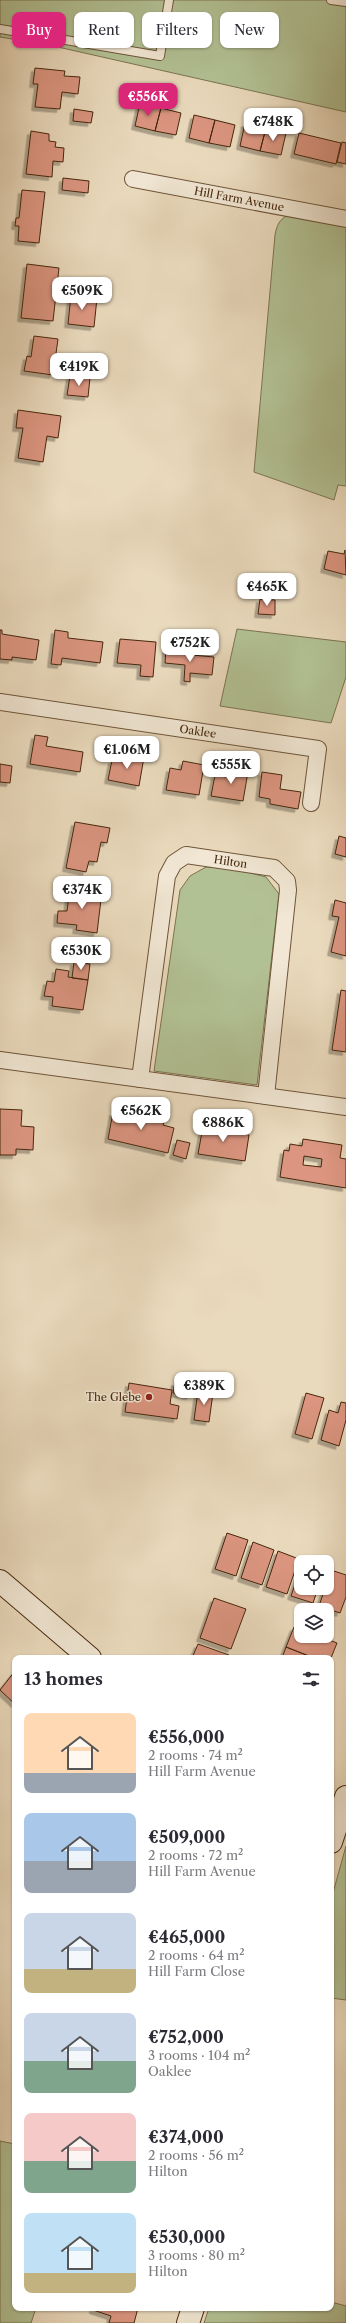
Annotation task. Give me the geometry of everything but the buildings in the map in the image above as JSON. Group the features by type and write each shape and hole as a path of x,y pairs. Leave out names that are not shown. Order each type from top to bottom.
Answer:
{"street":[{"name":"Hill Farm Avenue","path":"133,179 346,219"},
{"name":"Oaklee","path":"0,702 318,749 311,803"},
{"name":"Hilton","path":"140,1079 167,876 174,863 186,855 274,868 287,881 288,890 266,1096"},
{"path":"0,1060 346,1107"},
{"path":"0,1582 86,1655"},
{"path":"334,1833 346,1797"},
{"path":"188,2323 192,2311"}],"lane":[{"path":"0,29 160,56 169,0"},
{"path":"332,0 346,2"}],"green space":[{"path":"0,0 346,0 346,112 62,48 66,48 66,12 12,12 12,39 0,37"},
{"path":"291,214 346,226 346,486 338,485 334,500 254,472 275,235 280,222 284,217"},
{"path":"237,629 346,642 346,677 331,723 220,706"},
{"path":"206,867 231,868 266,877 279,894 257,1085 154,1071 180,890 190,876"},
{"path":"346,1846 346,2000 334,1998 334,1889"},
{"path":"0,2141 12,2143 12,2311 35,2311 31,2323 0,2323"},
{"path":"334,2303 346,2306 346,2323 204,2323 208,2311 334,2311"}],"place":[{"name":"The Glebe","path":"149,1397"}]}
